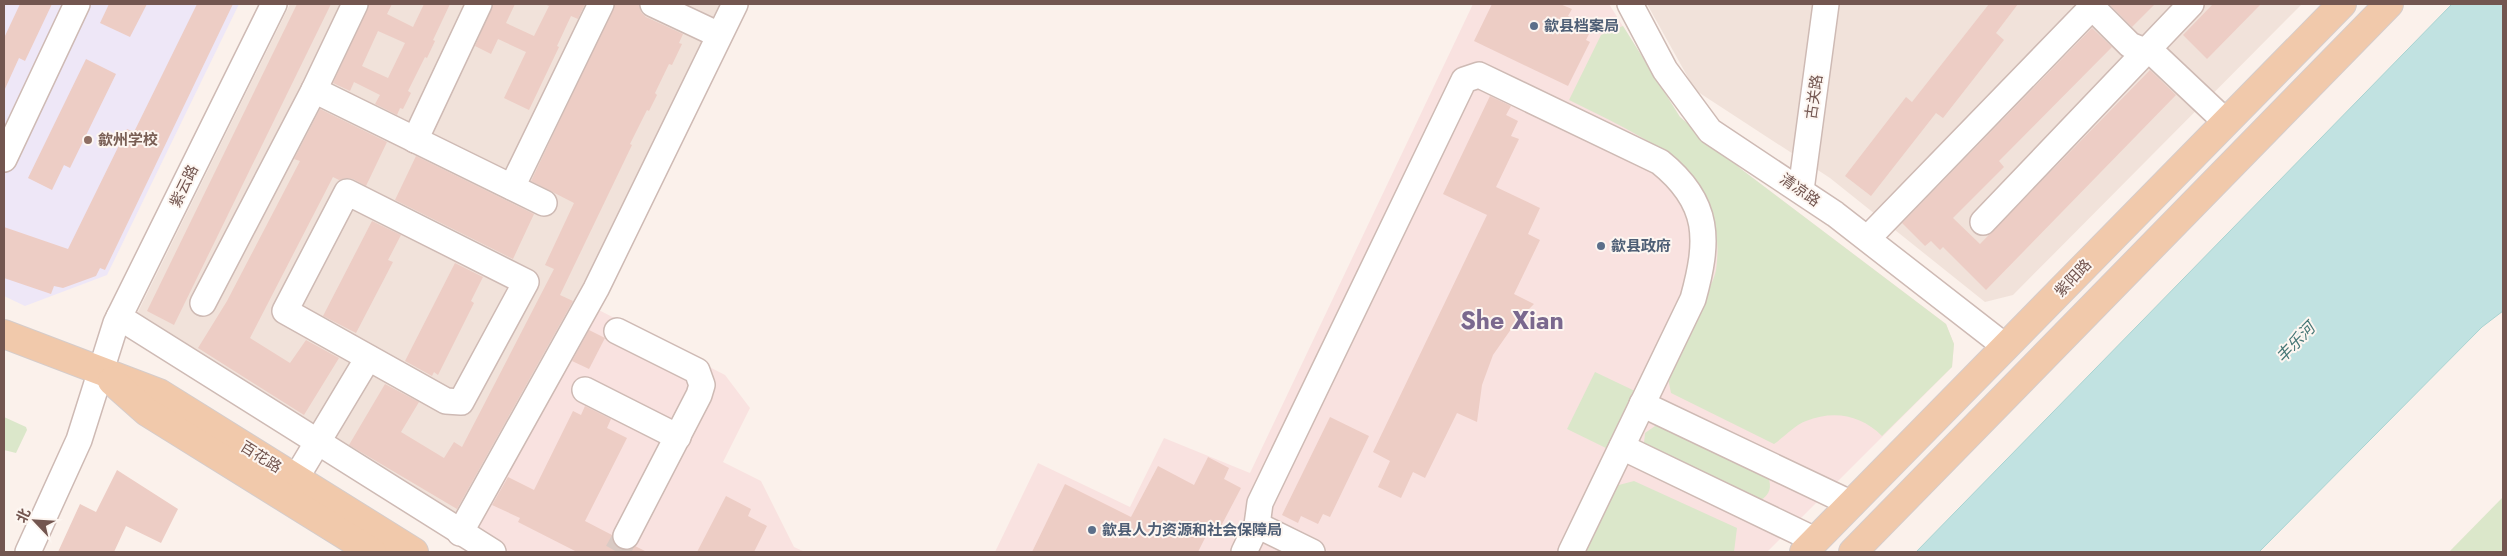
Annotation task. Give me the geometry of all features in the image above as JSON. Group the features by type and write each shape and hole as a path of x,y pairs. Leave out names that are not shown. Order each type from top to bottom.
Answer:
{"main road":[{"name":"紫阳路","path":"1809,546 2342,4"},
{"path":"1853,552 2389,4"},
{"name":"百花路","path":"4,334 159,393 414,552"},
{"name":"百花路","path":"102,372 147,412 372,552"}],"street":[{"path":"4,159 77,4"},
{"name":"紫云路","path":"28,552 79,440 119,318 274,4"},
{"path":"203,303 314,90 354,4"},
{"path":"415,140 479,4"},
{"path":"512,187 601,4"},
{"path":"653,4 719,35"},
{"path":"460,533 596,290 735,4"},
{"name":"清凉路","path":"1630,4 1665,70 1710,131 1801,190 1868,238 2006,347"},
{"name":"古关路","path":"1801,190 1826,4"},
{"path":"1983,222 2191,4"},
{"path":"1868,238 2094,6 2130,45 2155,55 2226,122"},
{"path":"1244,552 1257,525 1260,503 1464,80 1479,74 1660,162 1683,183 1691,196 1698,211 1704,236 1701,269 1693,299 1571,552"},
{"path":"314,90 544,203"},
{"path":"347,192 526,282 461,402 446,401 368,358 285,311 347,192"},
{"path":"119,318 493,552"},
{"path":"617,331 696,371 700,375 702,390 626,536"},
{"path":"296,478 368,358"},
{"path":"585,390 678,437"},
{"path":"1642,404 1852,504"},
{"path":"1622,447 1809,546"},
{"path":"1257,525 1312,552"}],"shaded area":[{"name":"歙州学校","path":"4,4 239,4 107,275 25,306 4,296"},
{"path":"290,4 741,4 462,546 129,330"},
{"name":"歙县政府","path":"1473,4 1609,4 1680,117 1741,169 1946,324 1954,344 1952,367 1767,552 995,552 1038,463 1130,507 1164,438 1250,473"},
{"path":"1647,4 2302,4 2013,295 1985,302 1830,178 1695,90"},
{"path":"591,306 725,375 750,408 723,462 761,481 794,547 805,552 472,552 462,546"}],"green space":[{"path":"1623,26 1680,117 1741,169 1946,324 1954,344 1952,367 1882,436 1865,423 1837,415 1816,418 1802,423 1774,444 1671,393 1668,378 1715,274 1717,235 1709,206 1695,182 1676,161 1626,128 1569,100 1601,35"},
{"path":"1595,372 1637,392 1610,450 1567,429"},
{"path":"4,417 26,427 27,430 16,453 4,450"},
{"path":"1658,424 1768,477 1770,487 1768,493 1761,500 1646,449 1644,443 1645,433"},
{"path":"1634,481 1737,528 1734,552 1576,552 1615,486"},
{"path":"2503,497 2503,552 2449,552"}],"water":[{"name":"丰乐河","path":"2452,4 2503,4 2503,311 2482,327 2259,552 1916,552"}],"building":[{"path":"20,4 52,4 25,61 19,58 4,91 4,38"},
{"path":"109,4 147,4 130,37 100,23"},
{"path":"197,4 233,4 105,270 100,268 96,276 63,288 54,286 51,294 4,278 4,227 68,249 127,129 134,132"},
{"path":"297,4 331,4 174,325 147,311"},
{"path":"369,4 392,4 387,14 413,27 424,4 450,4 433,40 435,41 427,58 425,57 408,91 411,93 403,109 400,108 397,115 375,104 380,95 354,82 350,91 333,83","holes":["378,31 405,43 388,78 362,66"]},
{"path":"493,4 515,4 506,23 534,36 549,6 544,4 585,4 578,19 571,16 557,46 559,47 529,110 504,98 526,52 498,39 491,54 475,46"},
{"path":"615,4 639,4 641,12 646,17 683,34 679,43 682,44 672,65 669,64 655,93 657,95 649,111 647,110 630,144 632,145 560,295 573,301 457,509 349,445 385,384 419,402 401,432 444,458 454,442 462,447 554,269 545,265 574,203 531,181"},
{"path":"1492,4 1560,4 1572,9 1568,16 1592,28 1586,40 1590,42 1568,86 1474,41"},
{"path":"1989,4 2018,4 1996,33 2004,40 1943,118 1936,113 1871,196 1845,176 1906,97 1912,102"},
{"path":"2109,4 2155,4 2132,27"},
{"path":"2213,4 2261,4 2207,59 2183,35"},
{"path":"2092,28 2112,47 1999,161 2004,167 1953,218 1980,244 2150,70 2176,95 1986,290 1943,247 1940,250 1931,241 1925,246 1902,223"},
{"path":"86,59 116,74 70,168 64,165 52,190 28,178"},
{"path":"1490,96 1511,106 1506,115 1518,121 1511,136 1519,139 1496,187 1540,208 1528,234 1540,240 1514,294 1534,304 1516,322 1493,355 1482,385 1477,422 1457,413 1425,478 1413,472 1401,498 1378,487 1390,461 1373,452 1487,215 1443,194"},
{"path":"320,109 387,142 366,186 353,179 339,180 333,177 250,338 290,363 306,340 339,358 304,415 198,348 227,301 300,161 294,159"},
{"path":"416,156 534,214 513,259 395,200"},
{"path":"372,221 401,235 388,260 393,262 356,333 323,316"},
{"path":"455,263 483,277 471,301 474,303 438,375 434,372 432,376 405,361"},
{"path":"589,330 605,338 589,369 572,361"},
{"path":"585,406 611,419 607,428 627,438 585,521 612,535 614,543 620,549 627,550 635,546 647,552 577,552 518,522 520,518 492,505 508,477 534,490 573,411 581,415"},
{"path":"1330,417 1369,436 1330,517 1323,514 1318,524 1301,516 1298,523 1282,515"},
{"path":"1208,457 1229,468 1224,479 1241,488 1219,530 1211,526 1198,552 1032,552 1065,484 1131,517 1158,466 1194,485"},
{"path":"117,470 178,509 161,543 126,526 114,552 58,552 80,504 96,512"},
{"path":"726,496 751,509 748,516 767,526 754,552 697,552"}],"tunnel":[{"path":"617,552 626,536"}],"place":[{"name":"歙县档案局","path":"1534,26"},
{"name":"歙州学校","path":"88,140"},
{"name":"歙县政府","path":"1601,246"},
{"name":"歙县人力资源和社会保障局","path":"1092,530"}],"district":[{"name":"She Xian","path":"1512,320"}]}
